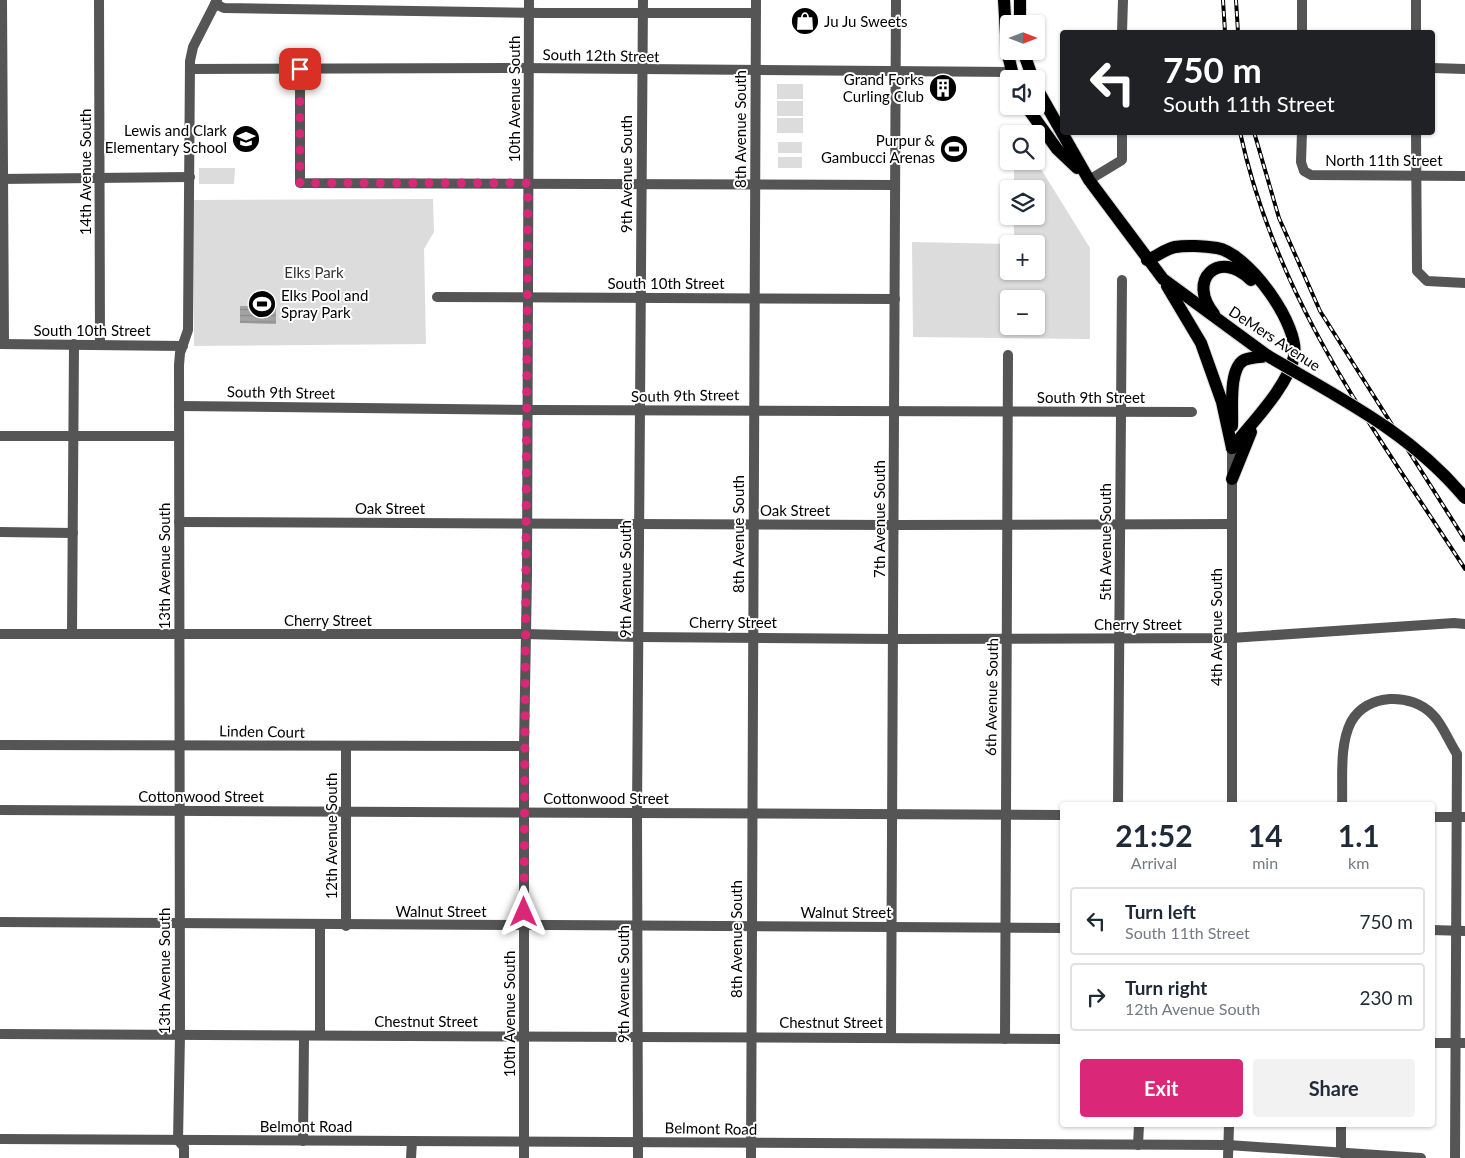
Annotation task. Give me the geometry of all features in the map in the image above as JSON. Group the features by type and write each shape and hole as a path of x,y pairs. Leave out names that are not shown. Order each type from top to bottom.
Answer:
{"main road":[{"path":"1004,0 1004,30 1012,70"},
{"path":"1020,0 1020,15"},
{"name":"DeMers Avenue","path":"1045,103 1060,129"},
{"path":"1033,119 1049,110"},
{"name":"DeMers Avenue","path":"1031,115 1057,149 1089,180"},
{"name":"DeMers Avenue","path":"1063,135 1089,180 1163,279 1268,356 1390,428 1428,458 1465,498"},
{"path":"1147,260 1175,247 1218,248 1238,257 1251,269 1291,328 1294,340 1294,356 1284,382 1232,448"},
{"path":"1221,322 1209,308 1202,289 1205,276 1220,266 1232,267 1242,271 1277,305"},
{"path":"1163,279 1202,343 1222,402 1232,448"},
{"path":"1232,448 1233,381 1237,368 1243,361 1268,356"},
{"path":"1232,479 1252,430 1265,406"}],"street":[{"path":"2,0 2,344"},
{"name":"14th Avenue South","path":"100,0 100,344"},
{"name":"10th Avenue South","path":"524,1158 524,746 528,524 529,0"},
{"name":"9th Avenue South","path":"638,1158 637,813 643,0"},
{"name":"8th Avenue South","path":"751,1158 756,0"},
{"name":"7th Avenue South","path":"892,1038 896,0"},
{"path":"1122,30 1123,0"},
{"path":"1302,0 1302,30"},
{"path":"1416,0 1416,30"},
{"path":"216,2 224,8 756,13"},
{"name":"13th Avenue South","path":"184,1158 184,1147 178,1140 180,1035 178,811 179,356 188,330 190,69 193,47 216,2"},
{"path":"1435,68 1465,69"},
{"name":"South 12th Street","path":"190,69 530,69 1000,75"},
{"path":"300,69 300,183 895,185"},
{"path":"1089,180 1122,160 1122,135"},
{"name":"North 11th Street","path":"1302,135 1301,162 1304,171 1311,175 1465,176"},
{"path":"1416,135 1415,264 1421,277 1436,283 1465,283"},
{"path":"2,179 190,176"},
{"name":"5th Avenue South","path":"1118,802 1122,280"},
{"name":"South 10th Street","path":"437,297 895,299"},
{"name":"South 10th Street","path":"2,344 183,346"},
{"path":"72,634 74,344"},
{"name":"6th Avenue South","path":"1006,1038 1005,815 1008,355"},
{"name":"South 9th Street","path":"179,406 640,411 1192,412"},
{"path":"0,436 179,436"},
{"name":"4th Avenue South","path":"1232,448 1232,802"},
{"name":"Oak Street","path":"179,522 754,525 1232,524"},
{"path":"0,532 73,532"},
{"name":"Cherry Street","path":"0,634 345,636 525,634 639,637 1120,639 1231,638 1454,623 1465,624"},
{"path":"1342,802 1345,740 1351,722 1362,708 1378,701 1395,699 1415,701 1434,716 1457,754 1461,817 1460,1043 1455,1158"},
{"name":"Linden Court","path":"0,745 524,746"},
{"name":"12th Avenue South","path":"346,747 346,926"},
{"name":"Cottonwood Street","path":"0,810 1060,815"},
{"path":"1435,817 1461,817"},
{"name":"Walnut Street","path":"0,922 346,926 1060,928"},
{"path":"320,925 320,1035"},
{"path":"1435,930 1460,931"},
{"name":"Chestnut Street","path":"0,1034 1060,1039"},
{"path":"303,1140 304,1036"},
{"path":"1435,1043 1460,1043"},
{"path":"1138,1127 1138,1145"},
{"path":"1228,1158 1229,1127"},
{"path":"1341,1127 1345,1155"},
{"name":"Belmont Road","path":"0,1139 1228,1145 1345,1155 1421,1158"},
{"path":"411,1158 412,1141"}],"green space":[{"path":"777,84 803,84 803,99 777,99"},
{"path":"777,101 803,101 803,116 777,116"},
{"path":"777,118 803,118 803,133 777,133"},
{"path":"778,142 802,142 802,153 778,153"},
{"path":"778,157 802,157 802,168 778,168"},
{"path":"199,168 235,168 234,184 199,184"},
{"path":"1014,170 1042,170 1090,248 1090,339 913,337 912,242 1000,244 1000,280 1045,280 1045,235 1014,235 1014,225 1045,225 1045,180 1014,180"},
{"name":"Elks Park","path":"433,199 434,232 424,249 426,344 194,346 193,200"}],"shaded area":[{"path":"240,306 276,306 276,324 240,323"}],"railway":[{"path":"1223,0 1225,30"},
{"path":"1236,0 1238,30"},
{"path":"1241,135 1257,194 1278,252 1303,308 1363,413 1465,569"},
{"path":"1255,135 1279,218 1320,311 1465,540"}],"place":[{"name":"Ju Ju Sweets","path":"805,21"},
{"name":"Grand Forks Curling Club","path":"943,88"},
{"name":"Lewis and Clark Elementary School","path":"246,139"},
{"name":"Purpur & Gambucci Arenas","path":"954,149"},
{"name":"Elks Pool and Spray Park","path":"262,304"}],"route":[{"path":"300,69 300,183 528,183 528,524 525,634 524,912"}]}
